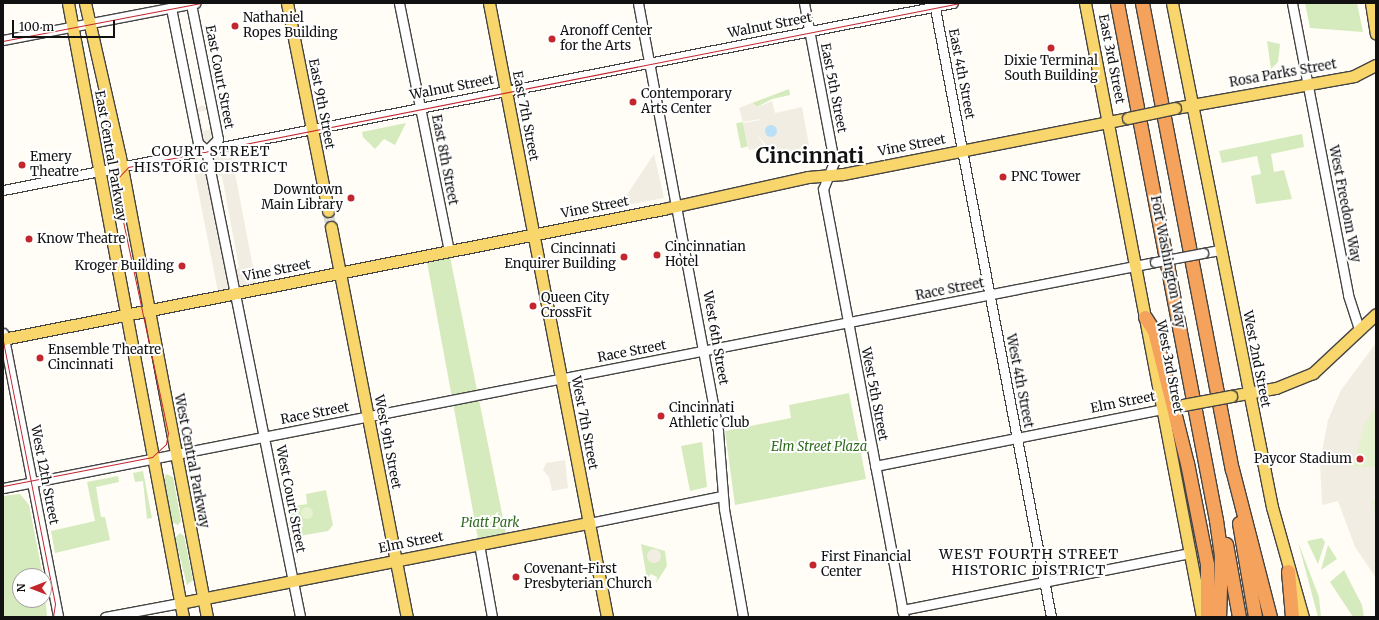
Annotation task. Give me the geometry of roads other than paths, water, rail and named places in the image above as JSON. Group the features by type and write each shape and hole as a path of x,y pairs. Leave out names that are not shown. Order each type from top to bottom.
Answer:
{"highway":[{"name":"Fort Washington Way","path":"1117,3 1218,527"},
{"name":"Fort Washington Way","path":"1142,3 1242,525"},
{"path":"1145,317 1154,331 1173,407 1207,564 1207,617"},
{"path":"1242,525 1255,617"},
{"path":"1242,525 1270,617"},
{"path":"1218,527 1222,575 1219,617"},
{"path":"1218,527 1232,564 1239,617"},
{"path":"1288,572 1292,617"}],"main road":[{"name":"East Central Parkway","path":"68,3 124,315"},
{"name":"East Central Parkway","path":"85,3 121,166 147,310"},
{"name":"East 9th Street","path":"287,3 328,211"},
{"name":"East 7th Street","path":"489,3 534,235"},
{"name":"East 3rd Street","path":"1085,3 1109,122"},
{"name":"West 2nd Street","path":"1172,3 1254,422 1288,572 1303,617"},
{"path":"1371,3 1376,34"},
{"name":"Rosa Parks Street","path":"1192,105 1358,74 1376,65"},
{"name":"Vine Street","path":"3,337 449,252 677,206 747,189 962,151 1192,105"},
{"name":"West 3rd Street","path":"1109,122 1145,317"},
{"path":"331,227 340,273"},
{"name":"West 7th Street","path":"534,235 607,617"},
{"name":"West 9th Street","path":"340,273 407,617"},
{"name":"West Central Parkway","path":"147,310 207,617"},
{"name":"Elm Street","path":"1173,407 1293,383 1313,373 1376,314"},
{"path":"124,315 183,617"},
{"name":"West 3rd Street","path":"1173,407 1190,553 1202,617"},
{"name":"Elm Street","path":"180,603 589,523"}],"street":[{"path":"3,40 193,3"},
{"name":"East Court Street","path":"193,3 218,138 206,150"},
{"name":"East 8th Street","path":"399,3 449,252"},
{"name":"West 6th Street","path":"638,3 718,432 722,496 743,617"},
{"name":"East 5th Street","path":"804,3 834,162 826,176"},
{"name":"Walnut Street","path":"3,190 649,63 934,5 953,3"},
{"name":"West Freedom Way","path":"1292,3 1336,238 1348,295 1359,329"},
{"name":"East 4th Street","path":"934,5 962,151"},
{"path":"171,8 198,143 206,150 237,293"},
{"name":"West 4th Street","path":"962,151 1051,617"},
{"name":"West 5th Street","path":"826,176 822,189 903,613"},
{"name":"Race Street","path":"3,488 265,438 1220,250"},
{"name":"West Court Street","path":"237,293 300,617"},
{"name":"West 12th Street","path":"3,337 58,617"},
{"name":"Elm Street","path":"875,466 1173,407"},
{"name":"Elm Street","path":"589,523 722,496"},
{"path":"480,544 492,617"},
{"path":"903,613 1045,582 1190,553"},
{"name":"Elm Street","path":"105,617 180,603"}],"water":[{"path":"771,125 775,127 777,131 775,135 771,137 767,135 765,131 767,127"}],"tunnel":[{"path":"328,211 331,227"}],"tram line":[{"path":"3,41 200,3"},
{"path":"3,486 152,457 166,444 168,433 117,194 117,179 128,167 960,3"},
{"path":"3,341 55,604 53,617"}],"place":[{"name":"Nathaniel Ropes Building","path":"235,26"},
{"name":"Aronoff Center for the Arts","path":"552,39"},
{"name":"Dixie Terminal South Building","path":"1051,48"},
{"name":"Contemporary Arts Center","path":"633,102"},
{"name":"Emery Theatre","path":"22,165"},
{"name":"PNC Tower","path":"1003,177"},
{"name":"Downtown Main Library","path":"351,198"},
{"name":"Know Theatre","path":"29,239"},
{"name":"Cincinnatian Hotel","path":"657,255"},
{"name":"Cincinnati Enquirer Building","path":"624,257"},
{"name":"Kroger Building","path":"182,266"},
{"name":"Queen City CrossFit","path":"533,306"},
{"name":"Ensemble Theatre Cincinnati","path":"40,358"},
{"name":"Cincinnati Athletic Club","path":"661,416"},
{"name":"Paycor Stadium","path":"1360,459"},
{"name":"First Financial Center","path":"813,565"},
{"name":"Covenant-First Presbyterian Church","path":"516,577"}],"district":[{"name":"Cincinnati","path":"810,156"},
{"name":"COURT STREET HISTORIC DISTRICT","path":"211,160"},
{"name":"WEST FOURTH STREET HISTORIC DISTRICT","path":"1029,562"}],"park label":[{"name":"Elm Street Plaza","path":"819,447"},
{"name":"Piatt Park","path":"490,523"}]}
